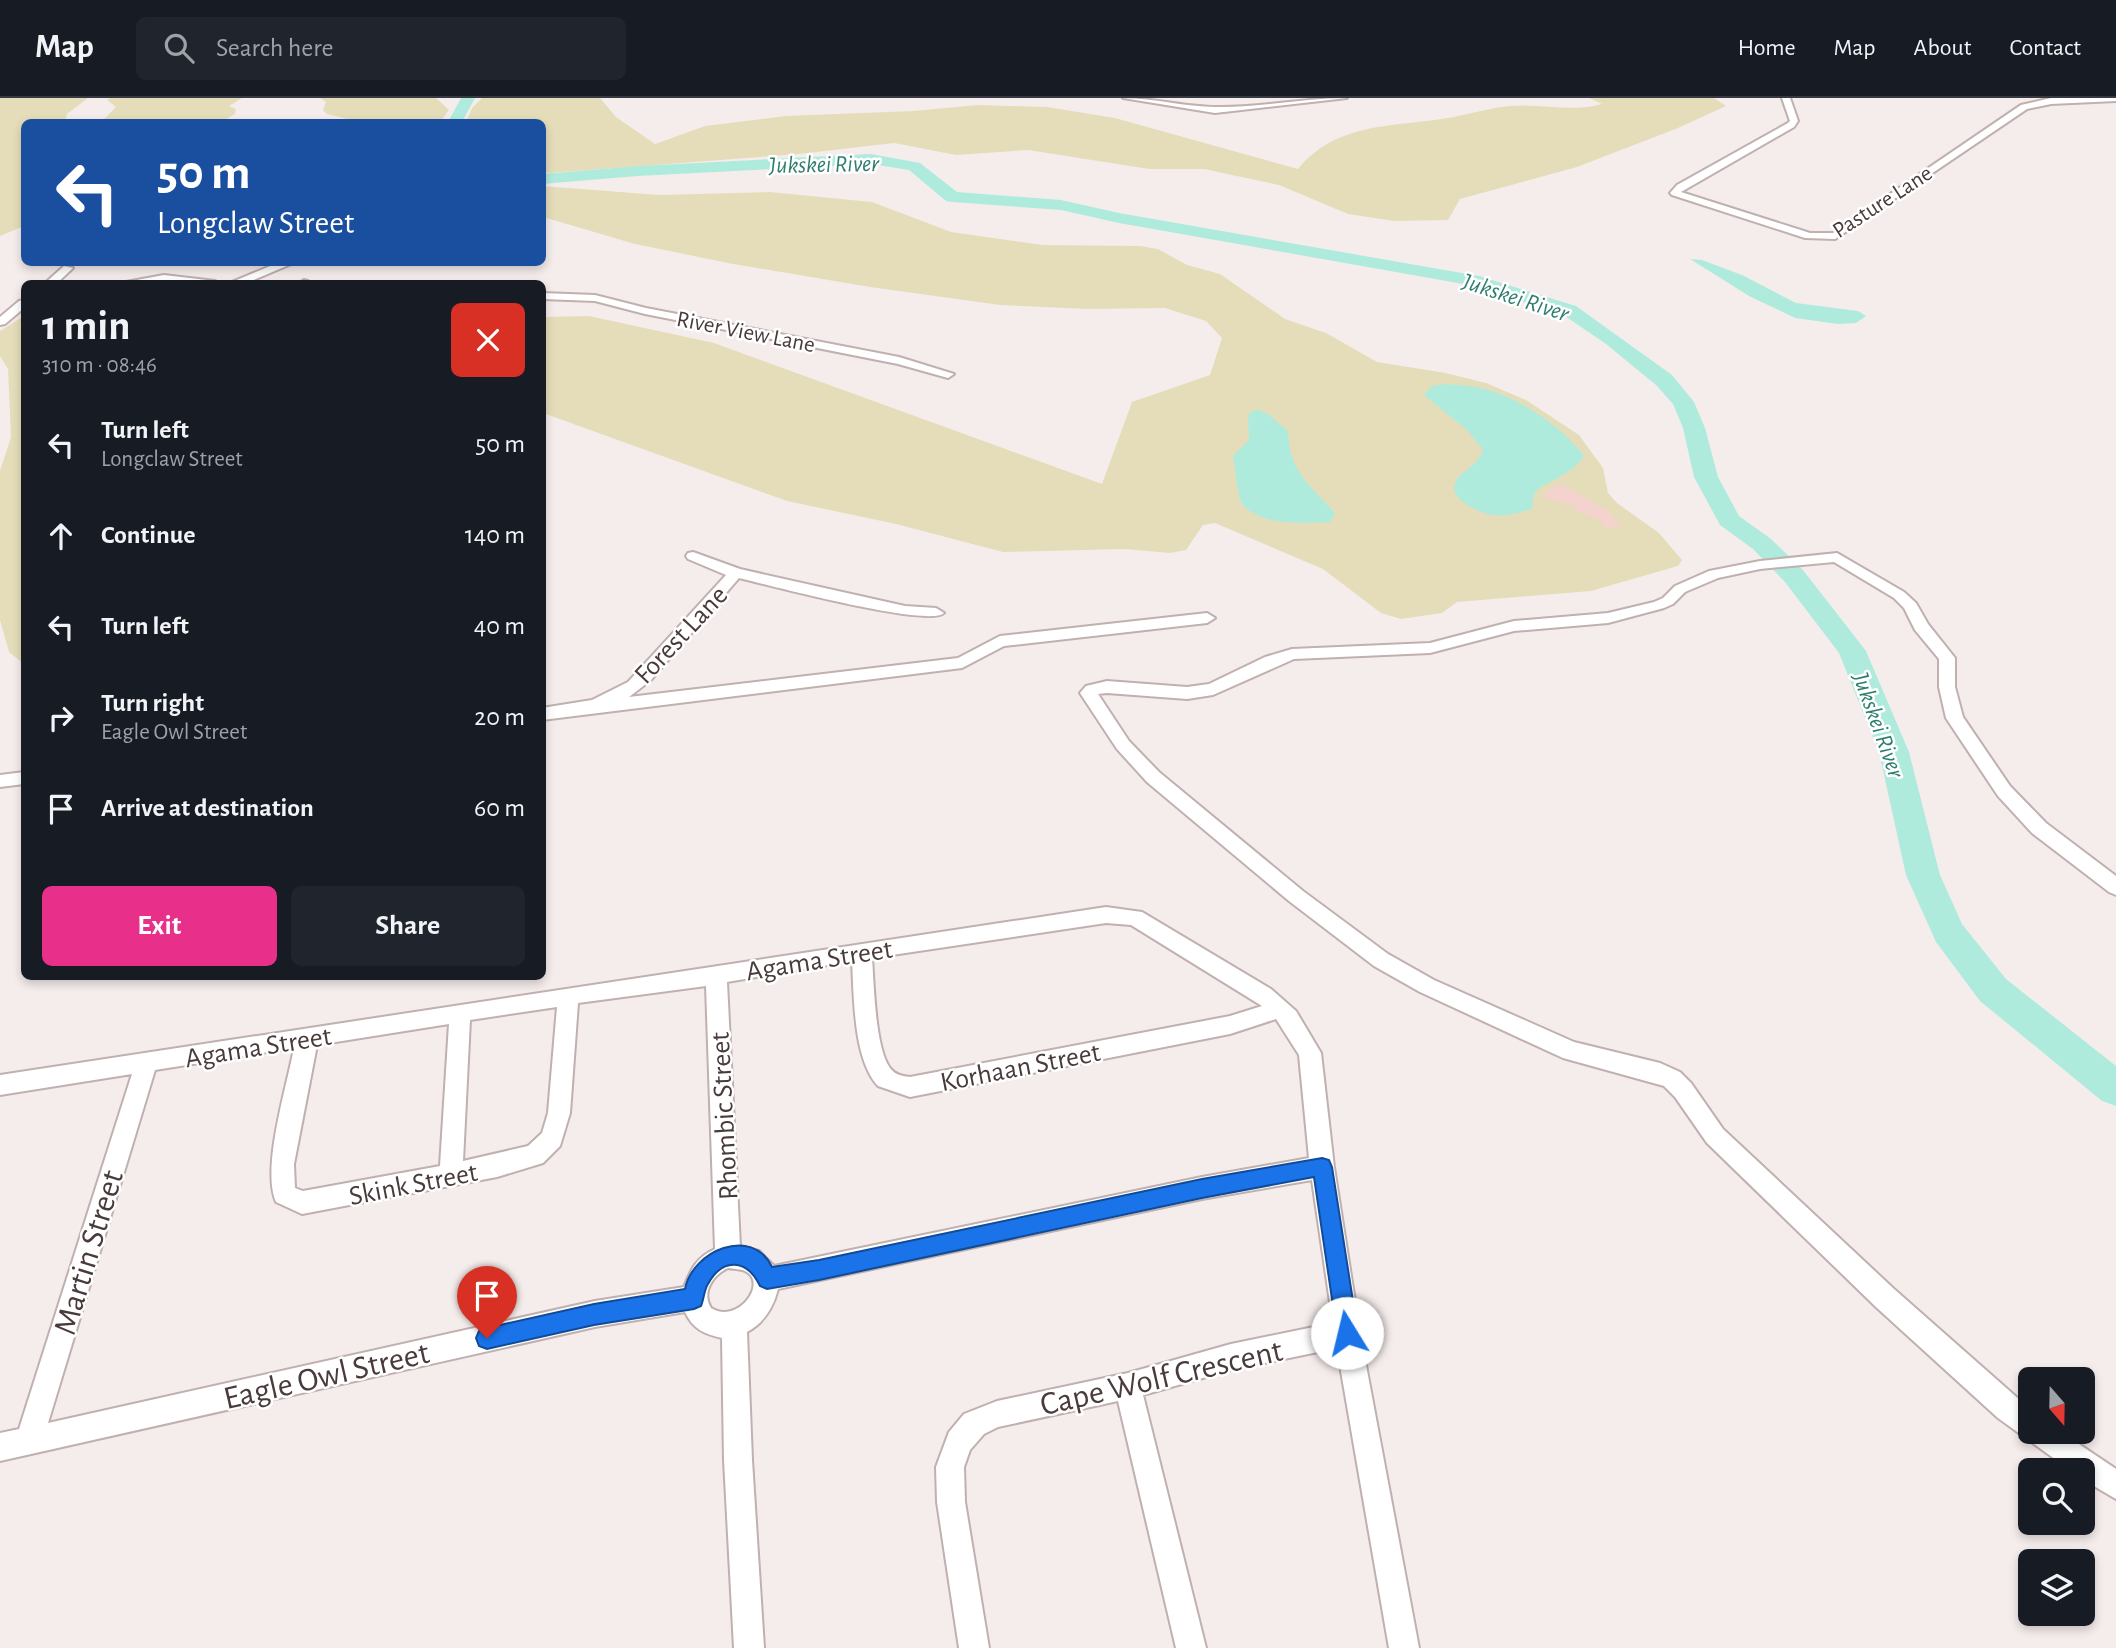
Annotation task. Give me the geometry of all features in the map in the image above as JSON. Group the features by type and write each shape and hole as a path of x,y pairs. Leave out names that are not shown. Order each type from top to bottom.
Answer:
{"street":[{"path":"1127,98 1214,110 1288,101 1343,98"},
{"name":"Pasture Lane","path":"1786,98 1794,121 1791,125 1680,187 1675,193 1804,235 1829,237 1884,204 2021,108 2034,104 2116,98"},
{"path":"2014,98 2034,104"},
{"path":"53,280 68,266"},
{"path":"243,280 280,266"},
{"path":"149,280 181,280"},
{"name":"River View Lane","path":"546,296 595,298 645,311 899,361 948,374"},
{"path":"0,323 21,306"},
{"name":"Forest Lane","path":"693,556 736,573 905,611 936,613"},
{"path":"2018,1417 1885,1298 1715,1136 1684,1090 1672,1079 1660,1073 1571,1051 1427,986 1381,960 1296,896 1153,777 1123,746 1088,693 1107,687 1186,693 1213,690 1271,661 1292,654 1430,648 1514,626 1608,618 1659,605 1668,601 1680,589 1714,574 1760,565 1837,556 1909,604 1921,626 1947,657 1947,687 1955,718 2004,791 2039,828 2116,887"},
{"name":"Forest Lane","path":"546,713 589,707 616,698 638,683 736,573"},
{"path":"589,707 962,663 1000,641 1207,618"},
{"path":"0,781 21,778"},
{"name":"Agama Street","path":"0,1086 568,996 716,976 800,960 1119,914 1136,918 1264,995 1280,1008 1299,1030 1310,1053 1322,1167 1347,1333"},
{"name":"Korhaan Street","path":"862,953 870,1037 881,1073 892,1082 910,1087 1230,1025 1280,1008"},
{"name":"Rhombic Street","path":"716,976 728,1255"},
{"name":"Skink Street","path":"307,1039 282,1164 282,1189 286,1198 302,1203 319,1202 523,1160 535,1155 552,1139 559,1113 568,996"},
{"path":"451,1174 460,1015"},
{"name":"Martin Street","path":"29,1440 145,1064"},
{"path":"767,1279 1202,1188 1322,1167"},
{"path":"728,1255 747,1256 760,1264 767,1279 764,1299 750,1317 734,1324 718,1326 698,1313 694,1298 697,1282 709,1265 728,1255"},
{"name":"Eagle Owl Street","path":"0,1447 594,1314 694,1298"},
{"path":"734,1324 749,1648"},
{"path":"1347,1333 1404,1648"},
{"name":"Cape Wolf Crescent","path":"974,1648 951,1502 950,1467 959,1442 974,1424 997,1415 1128,1386 1231,1357 1347,1333"},
{"path":"1128,1386 1191,1648"},
{"path":"2056,1444 2116,1485"}],"shaded area":[{"path":"0,98 88,98 67,114 66,119 21,119 21,227 0,236"},
{"path":"242,98 229,106 236,109 235,114 226,119 104,119 116,107 107,100"},
{"path":"320,98 436,98 449,110 442,119 348,119 327,114 323,110 326,102"},
{"path":"482,98 600,98 616,117 655,144 705,126 785,116 913,111 978,105 1047,107 1115,118 1298,169 1328,143 1363,130 1450,118 1501,107 1522,105 1579,108 1602,104 1589,98 1714,98 1726,106 1678,128 1577,167 1460,199 1448,220 1394,221 1348,214 1279,185 1204,169 1149,169 1028,150 956,155 894,143 799,154 549,173 546,172 546,119 467,119 472,108"},
{"path":"546,186 659,195 770,192 872,202 951,232 1043,245 1140,246 1158,249 1187,265 1220,274 1285,319 1326,333 1377,362 1446,373 1486,383 1526,400 1579,435 1603,468 1608,493 1617,503 1659,533 1682,560 1678,566 1591,591 1457,602 1442,613 1401,619 1381,613 1323,569 1215,523 1203,525 1186,550 1170,553 1124,549 1003,552 896,524 787,501 546,414 546,317 589,316 714,343 1102,484 1132,402 1210,375 1222,338 1206,321 1165,308 1087,309 1000,305 870,287 635,244 546,218"},
{"path":"1690,259 1702,260 1742,275 1796,303 1858,311 1866,316 1856,323 1838,324 1795,318 1749,296"},
{"path":"21,318 21,662 9,652 0,620 0,471 11,437 8,369 0,356 0,331"},
{"path":"1444,384 1481,388 1524,405 1551,423 1584,456 1571,470 1538,489 1534,495 1532,509 1498,515 1474,509 1456,495 1454,489 1457,479 1476,461 1483,450 1467,430 1424,395 1432,386"},
{"path":"1256,409 1268,414 1288,431 1292,457 1302,477 1335,513 1330,522 1296,523 1272,520 1251,512 1241,502 1233,456 1249,440 1248,415"}],"sand":[{"path":"1561,484 1612,513 1612,519 1621,524 1617,527 1604,527 1600,520 1576,511 1575,506 1543,497 1549,489"}],"waterway":[{"name":"Jukskei River","path":"457,119 468,98"},
{"name":"Jukskei River","path":"546,179 871,159 914,166 952,197 1061,205 1119,218 1472,280 1569,310 1664,380 1683,402 1694,428 1706,477 1729,520 1762,544 1794,576 1852,651 1894,752 1923,875 1948,932 1993,990 2116,1089"}],"route":[{"path":"487,1338 594,1314 694,1298 697,1282 709,1265 728,1255 747,1256 760,1264 767,1279 1202,1188 1322,1167 1347,1333"}]}
